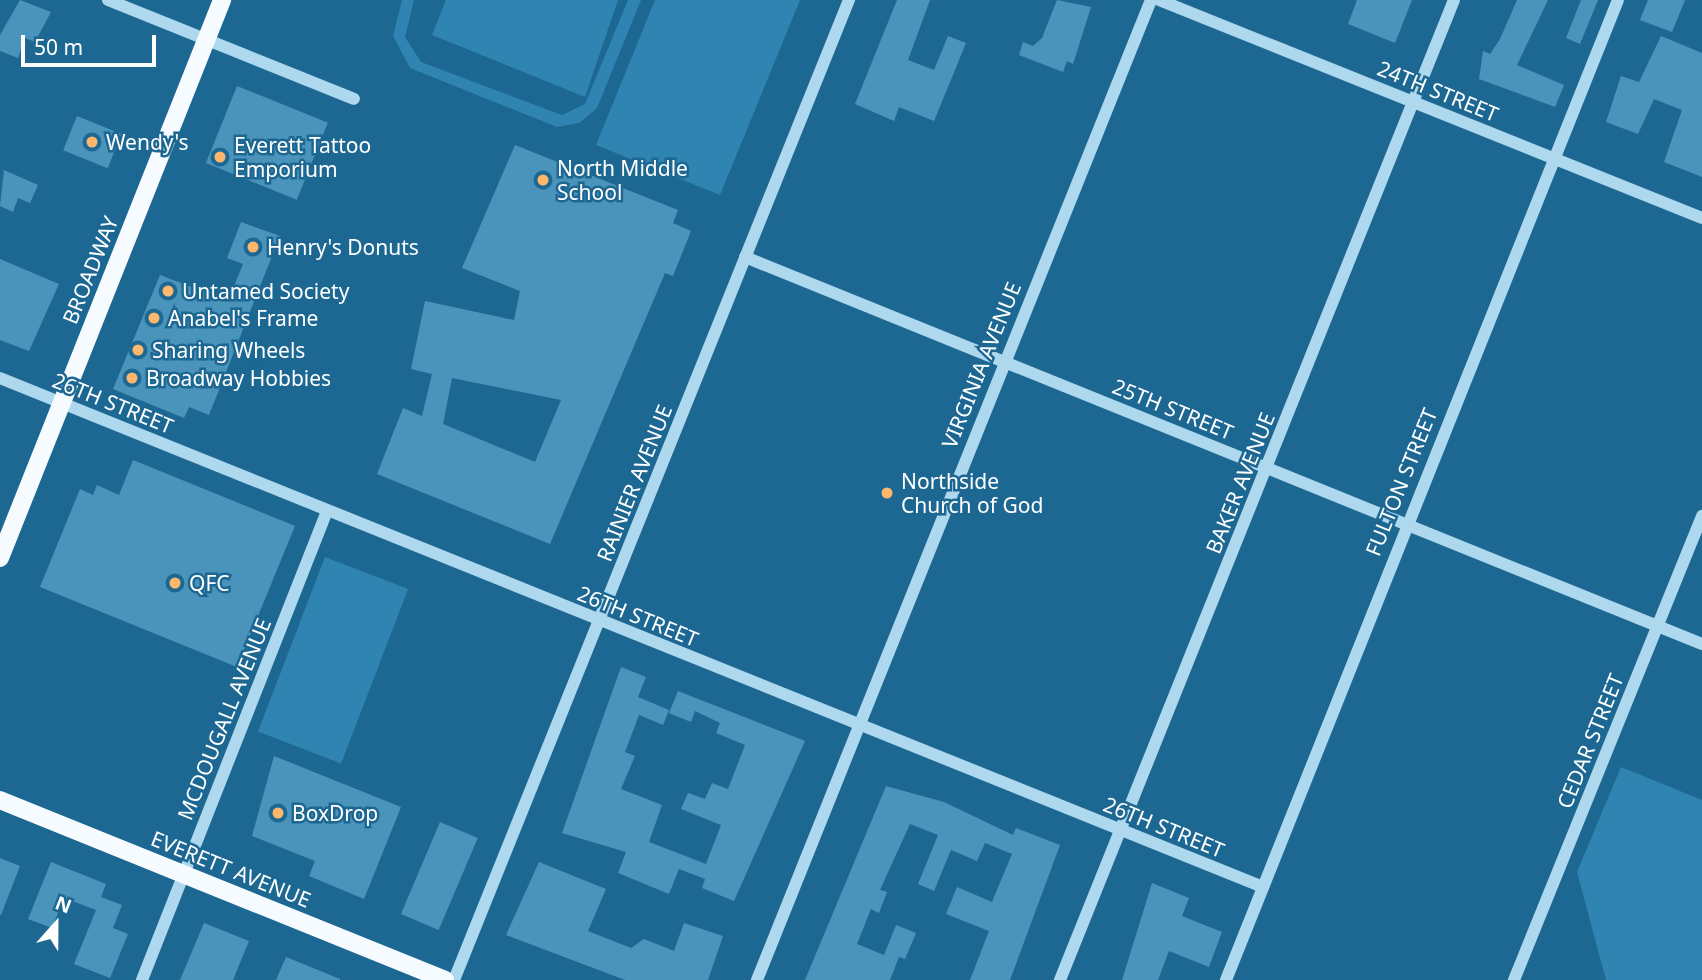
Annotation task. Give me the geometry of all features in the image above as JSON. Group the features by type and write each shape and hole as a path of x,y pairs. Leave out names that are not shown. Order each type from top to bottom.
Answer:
{"main road":[{"name":"BROADWAY","path":"0,558 222,0"},
{"name":"EVERETT AVENUE","path":"0,800 445,980"}],"street":[{"path":"108,0 354,99"},
{"name":"RAINIER AVENUE","path":"454,980 849,0"},
{"name":"VIRGINIA AVENUE","path":"757,980 1003,362 1151,0"},
{"name":"24TH STREET","path":"1159,0 1702,218"},
{"name":"BAKER AVENUE","path":"1060,980 1454,0"},
{"name":"FULTON STREET","path":"1226,980 1405,524 1618,0"},
{"name":"25TH STREET","path":"746,257 1702,644"},
{"name":"26TH STREET","path":"0,378 1263,887"},
{"name":"MCDOUGALL AVENUE","path":"142,980 327,511"},
{"name":"CEDAR STREET","path":"1514,980 1702,516"}],"shaded area":[{"path":"402,0 414,0 405,37 421,62 562,115 585,104 628,0 641,0 597,108 579,123 557,127 410,68 393,36"},
{"path":"446,0 618,0 585,97 432,35"},
{"path":"655,0 800,0 720,195 596,145"},
{"path":"325,557 408,589 341,763 258,732"},
{"path":"1621,767 1702,800 1702,980 1606,980 1577,872"}],"building":[{"path":"20,0 51,12 35,42 25,38 18,58 0,51 0,35"},
{"path":"897,0 930,0 908,60 934,70 948,36 966,43 934,121 899,107 894,121 855,104"},
{"path":"1057,0 1091,7 1073,64 1067,61 1063,72 1019,55 1023,42 1033,46 1042,38"},
{"path":"1357,0 1412,0 1395,43 1348,24"},
{"path":"1517,0 1548,0 1517,65 1564,85 1555,107 1479,79 1483,51 1490,54 1500,39"},
{"path":"1581,0 1598,0 1580,44 1566,38"},
{"path":"1648,0 1685,0 1672,32 1640,20"},
{"path":"1661,36 1702,53 1702,177 1664,162 1682,110 1654,99 1638,134 1606,122 1621,76 1639,82"},
{"path":"237,86 328,123 297,200 206,163"},
{"name":"Wendy's","path":"77,116 122,134 108,168 63,150"},
{"path":"515,145 678,210 673,223 691,231 673,276 665,273 550,544 377,474 403,408 422,416 432,374 411,369 425,301 514,320 520,291 462,268","holes":["452,378 561,400 535,462 443,424"]},
{"path":"4,170 38,185 30,203 18,198 13,212 0,206"},
{"path":"241,222 280,236 209,415 189,407 184,418 113,389 160,275 228,301 243,264 227,258"},
{"path":"0,259 59,284 29,351 0,340"},
{"path":"133,460 295,526 237,667 40,587 80,489 93,495 97,485 119,495"},
{"path":"621,667 646,677 638,697 669,710 663,725 639,715 625,752 635,756 621,789 662,805 649,842 706,864 721,825 681,809 688,793 705,799 712,783 728,789 745,745 716,733 720,723 695,711 691,722 669,713 678,691 805,741 734,901 702,888 705,879 679,869 669,894 618,873 626,852 562,833"},
{"path":"274,756 401,807 364,899 309,876 315,861 252,836"},
{"path":"886,786 944,802 1013,835 1016,828 1060,845 1010,980 970,980 989,931 946,914 957,887 992,902 1012,854 985,843 977,861 951,850 934,891 918,884 938,835 910,824 880,890 887,892 879,913 871,909 857,944 884,955 896,925 916,933 905,959 899,957 890,980 805,980"},
{"path":"440,822 478,838 439,930 401,914"},
{"path":"0,858 20,866 1,915 0,915"},
{"path":"51,862 106,884 101,897 122,905 113,928 128,934 110,978 74,964 96,910 64,898 52,928 28,919"},
{"path":"539,862 606,889 588,931 631,948 644,939 674,951 684,923 723,936 708,980 625,980 506,935"},
{"path":"1152,883 1189,898 1182,916 1222,932 1209,967 1169,951 1158,980 1122,980"},
{"path":"204,923 249,941 233,980 180,980"},
{"path":"286,957 340,979 340,980 276,980"}],"place":[{"name":"Wendy's","path":"92,142"},
{"name":"Everett Tattoo Emporium","path":"220,157"},
{"name":"North Middle School","path":"543,180"},
{"name":"Henry's Donuts","path":"253,247"},
{"name":"Untamed Society","path":"168,291"},
{"name":"Anabel's Frame","path":"154,318"},
{"name":"Sharing Wheels","path":"138,350"},
{"name":"Broadway Hobbies","path":"132,378"},
{"name":"Northside Church of God","path":"887,493"},
{"name":"QFC","path":"175,583"},
{"name":"BoxDrop","path":"278,813"}]}
